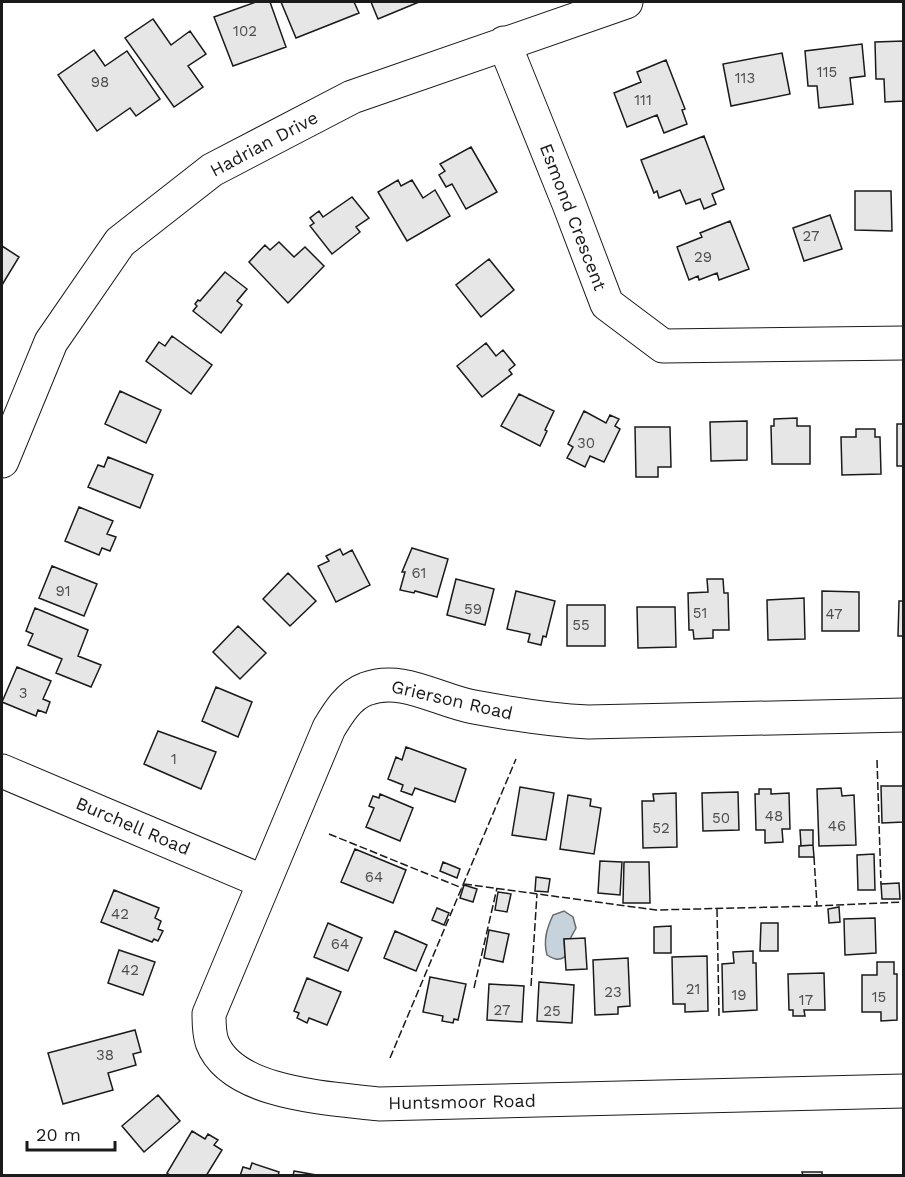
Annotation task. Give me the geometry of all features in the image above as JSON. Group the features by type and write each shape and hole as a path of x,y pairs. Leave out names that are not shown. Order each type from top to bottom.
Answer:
{"street":[{"name":"Hadrian Drive","path":"2,460 51,342 120,242 212,170 352,97 626,2"},
{"name":"Esmond Crescent","path":"504,43 607,304 663,346 903,343"},
{"name":"Grierson Road","path":"264,882 329,728 340,710 365,689 383,685 404,686 470,706 543,720 588,722 903,715"},
{"name":"Burchell Road","path":"2,771 264,882"},
{"name":"Huntsmoor Road","path":"264,882 209,1014 212,1042 223,1060 252,1081 309,1095 379,1104 903,1091"}],"shaded area":[{"path":"564,911 573,917 576,928 570,939 564,939 565,957 551,958 547,955 546,934 553,915"}],"building":[{"path":"256,2 270,2 286,47 233,66 214,17"},
{"path":"281,2 354,2 359,13 296,38"},
{"path":"371,2 419,2 378,19"},
{"path":"153,19 171,45 190,31 206,54 188,66 203,87 174,107 125,38"},
{"path":"904,41 904,101 885,102 884,79 876,79 875,42"},
{"path":"862,44 865,76 850,78 853,104 819,108 817,86 808,86 805,51"},
{"path":"94,50 105,66 127,51 160,99 136,116 130,108 97,131 58,75"},
{"path":"782,53 790,94 731,106 723,64"},
{"path":"666,60 685,109 682,110 687,124 664,133 657,115 627,127 614,93 641,82 637,72"},
{"path":"704,136 724,189 712,194 716,204 704,209 700,199 686,204 680,190 659,198 657,191 654,193 641,160"},
{"path":"471,147 497,192 466,209 452,184 446,187 439,175 445,171 440,164"},
{"path":"398,180 401,186 412,180 423,198 435,190 450,216 407,241 378,192"},
{"path":"855,191 891,191 892,231 855,230"},
{"path":"352,197 369,218 356,227 360,232 332,254 310,226 314,223 310,218 319,211 323,217"},
{"path":"830,215 842,249 804,261 793,228"},
{"path":"730,221 749,269 719,280 717,273 699,280 698,276 689,280 677,247 702,237 700,233"},
{"path":"279,242 294,257 305,247 324,266 288,303 249,262 265,245 270,250"},
{"path":"2,246 19,257 2,285"},
{"path":"489,259 514,290 481,317 456,285"},
{"path":"225,272 247,289 237,301 242,305 221,333 193,311 198,300 200,301"},
{"path":"172,336 212,365 191,394 146,361 159,342 165,346"},
{"path":"486,343 496,356 503,350 515,365 509,370 512,374 482,397 457,366"},
{"path":"120,391 161,410 146,443 105,424"},
{"path":"519,394 554,411 540,446 501,426"},
{"path":"584,411 606,423 610,415 619,419 615,426 620,429 604,462 590,456 585,467 567,458 573,447 568,444"},
{"path":"797,418 797,426 810,426 810,464 772,464 771,426 774,426 774,419"},
{"path":"747,421 747,460 711,461 710,422"},
{"path":"897,424 904,424 904,466 897,466"},
{"path":"635,427 670,427 671,467 658,467 658,477 636,477"},
{"path":"856,429 875,429 875,437 880,437 881,474 842,475 841,437 856,437"},
{"path":"108,457 153,475 140,508 88,487 98,465 104,467"},
{"path":"79,507 113,521 107,534 116,537 110,551 102,548 99,555 65,541"},
{"path":"412,548 448,559 437,597 415,591 414,593 400,590 405,572 402,572"},
{"path":"340,549 343,555 352,550 370,585 336,602 318,566 329,561 326,556"},
{"path":"52,566 97,584 84,616 39,598"},
{"path":"288,573 316,601 290,626 263,599"},
{"path":"456,579 494,589 485,625 447,615"},
{"path":"707,579 723,579 724,593 728,593 729,630 713,630 713,638 694,639 693,630 689,630 688,593 708,592"},
{"path":"516,591 555,601 546,637 543,636 541,645 528,642 530,634 507,629"},
{"path":"822,591 859,592 859,631 822,631"},
{"path":"804,598 805,639 768,640 767,600"},
{"path":"899,601 904,601 904,636 898,636"},
{"path":"567,605 605,605 605,646 567,646"},
{"path":"637,607 675,607 676,647 638,648"},
{"path":"35,608 88,630 78,656 101,665 91,687 56,673 62,659 28,645 33,634 26,631"},
{"path":"238,626 266,653 240,679 213,652"},
{"path":"17,667 51,681 43,699 50,702 46,713 38,710 36,716 2,702"},
{"path":"216,687 252,702 238,737 202,721"},
{"path":"158,731 216,752 201,789 144,764"},
{"path":"406,747 466,769 455,802 415,788 412,795 401,791 403,785 388,779 396,757 402,760"},
{"path":"881,786 904,786 904,822 882,823"},
{"path":"520,787 554,793 546,840 512,835"},
{"path":"841,788 842,796 854,795 856,845 819,846 817,789"},
{"path":"759,789 771,789 771,794 789,793 790,829 782,829 783,842 765,843 765,830 756,830 755,794 759,794"},
{"path":"738,792 739,830 703,831 702,793"},
{"path":"676,793 677,847 643,848 642,801 654,801 653,794"},
{"path":"380,794 413,808 400,841 366,827 374,808 369,806 373,796 379,798"},
{"path":"568,795 591,799 590,806 601,808 594,854 560,849"},
{"path":"800,830 813,830 813,845 801,846"},
{"path":"813,845 814,857 799,857 799,846"},
{"path":"355,849 406,870 393,903 341,882"},
{"path":"874,854 875,890 858,890 857,855"},
{"path":"600,861 622,862 620,895 598,893"},
{"path":"443,862 460,869 457,878 440,871"},
{"path":"624,862 649,862 650,903 623,903"},
{"path":"536,877 550,879 548,892 535,891"},
{"path":"899,883 900,899 882,899 881,884"},
{"path":"464,885 477,889 473,902 460,898"},
{"path":"114,890 159,908 155,918 161,921 158,929 163,931 158,941 154,939 152,942 101,922"},
{"path":"498,892 511,894 507,912 495,910"},
{"path":"839,907 840,922 829,923 828,909"},
{"path":"437,908 449,913 444,925 432,920"},
{"path":"875,918 876,953 845,955 844,919"},
{"path":"328,923 362,938 348,971 314,957"},
{"path":"761,923 778,923 778,951 760,951"},
{"path":"671,926 671,953 654,953 654,927"},
{"path":"489,930 509,934 503,962 484,958"},
{"path":"395,931 427,945 416,971 384,958"},
{"path":"585,938 587,969 566,970 564,939"},
{"path":"119,950 155,962 143,995 108,983"},
{"path":"753,951 753,963 756,963 757,1010 723,1012 722,964 734,963 733,952"},
{"path":"707,956 708,1011 685,1012 685,1004 673,1004 672,957"},
{"path":"628,958 630,1006 618,1007 618,1014 595,1015 593,960"},
{"path":"877,962 894,962 894,974 897,974 897,1020 881,1021 881,1012 862,1012 862,975 877,975"},
{"path":"824,973 825,1010 804,1010 805,1016 793,1016 793,1010 789,1010 788,974"},
{"path":"430,977 466,984 458,1020 454,1019 453,1023 442,1021 443,1016 423,1012"},
{"path":"307,978 341,992 327,1025 309,1018 307,1023 297,1018 299,1013 294,1011"},
{"path":"539,982 574,985 572,1023 537,1021"},
{"path":"489,984 524,986 522,1022 487,1020"},
{"path":"135,1030 141,1052 133,1054 136,1065 108,1073 113,1090 63,1104 48,1053"},
{"path":"158,1095 180,1121 144,1152 122,1126"},
{"path":"192,1131 205,1139 208,1134 218,1140 214,1145 222,1150 206,1176 171,1176 167,1173"},
{"path":"252,1163 279,1172 278,1176 240,1176 243,1167 250,1169"},
{"path":"294,1171 316,1175 316,1176 293,1176"},
{"path":"802,1172 822,1172 822,1176 803,1176"}],"fence":[{"path":"390,1058 516,759"},
{"path":"877,760 881,884"},
{"path":"329,834 462,888"},
{"path":"814,857 817,906"},
{"path":"464,884 656,910 904,902"},
{"path":"474,988 497,888"},
{"path":"531,986 537,894"},
{"path":"717,909 719,1016"}]}
